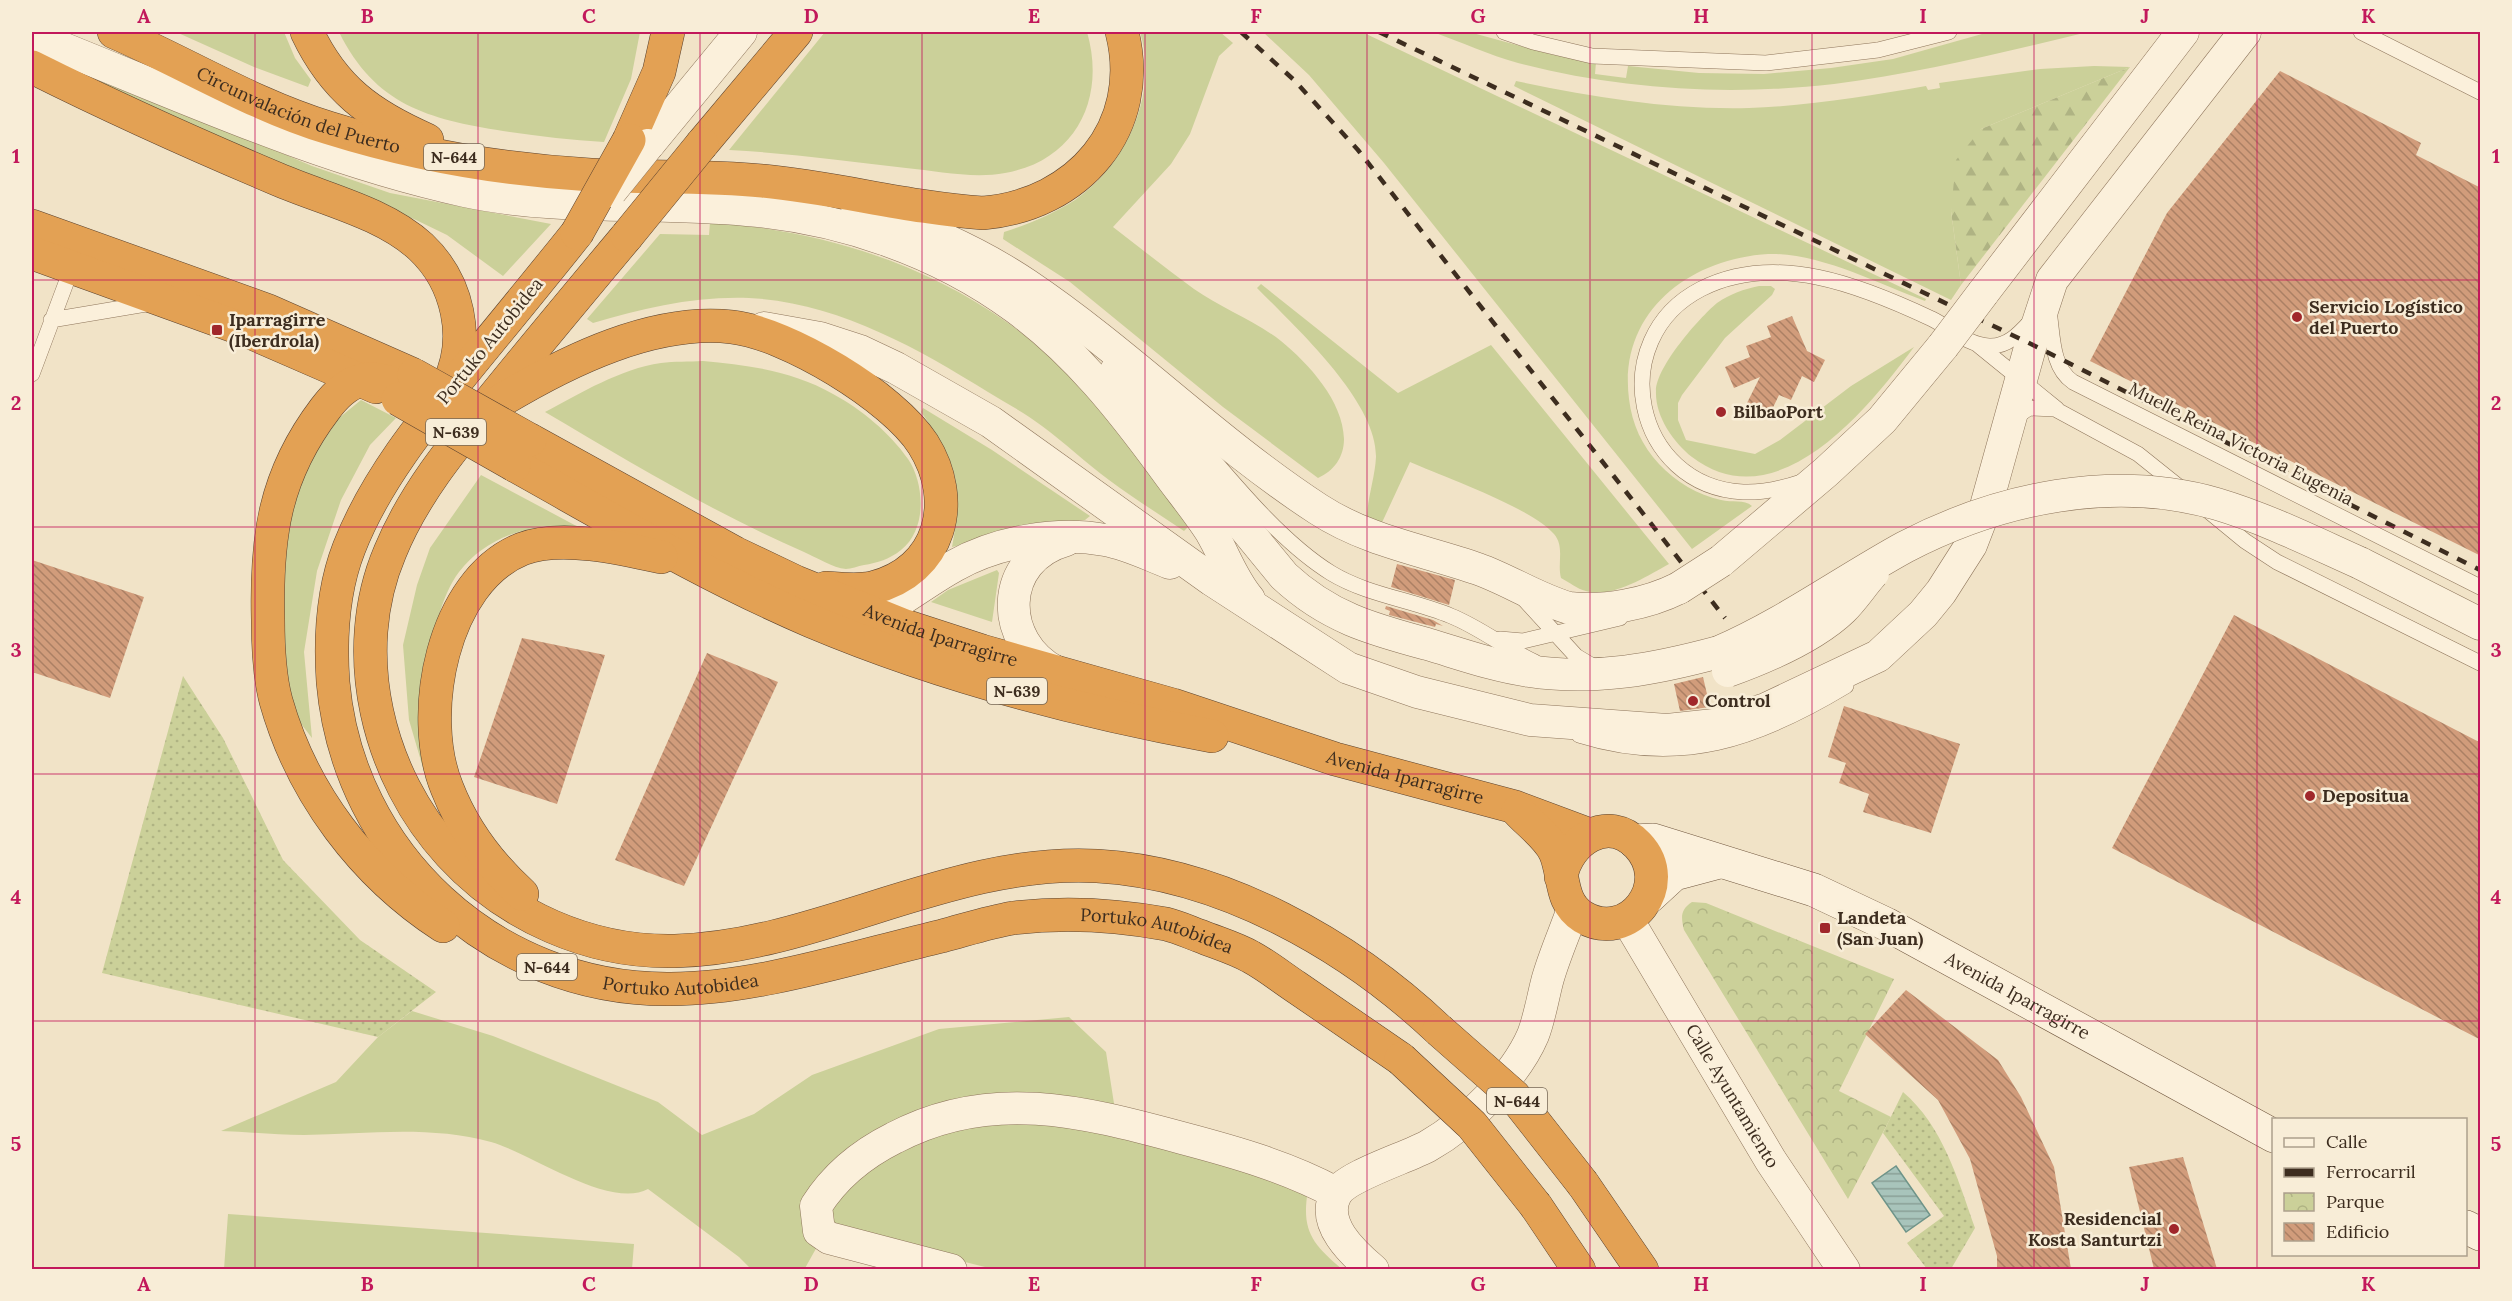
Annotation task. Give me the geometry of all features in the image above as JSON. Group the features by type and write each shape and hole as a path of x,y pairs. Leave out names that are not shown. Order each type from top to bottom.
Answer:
{"highway":[{"name":"Circunvalación del Puerto","path":"114,32 255,101 327,128 386,144 476,161 589,175 717,177 815,188 982,213 1017,207 1051,194 1075,177 1098,156 1116,128 1126,96 1128,80 1122,32"},
{"path":"307,32 325,65 348,93 391,124 476,161"},
{"name":"Portuko Autobidea","path":"668,32 639,143 577,233 438,404 374,496 346,554 334,611 331,651 335,703 354,773 371,813 400,858 431,892 458,916 508,950 539,965 584,979 623,987 704,988 748,982 1012,918 1091,915 1170,925 1249,956 1401,1059 1472,1125 1536,1206 1579,1269"},
{"name":"Portuko Autobidea","path":"793,34 435,470 399,531 387,559 377,599 372,632 373,680 377,712 387,750 406,794 433,836 463,868 494,894 529,917 591,940 625,947 670,951 705,949 748,942 955,884 1022,869 1097,866 1159,876 1222,893 1284,919 1352,959 1405,998 1514,1096 1583,1184 1642,1269"},
{"name":"N-644","path":"32,67 225,158 384,224 419,246 442,273 455,304 458,319 458,356 452,376 438,404"},
{"name":"N-639","path":"32,226 288,319 521,452 702,569 810,620 942,669 1020,692 1178,730 1335,759"},
{"path":"32,253 302,353 361,378 377,378 406,388"},
{"path":"482,412 554,369 607,348 673,330 703,326 733,327 785,343 869,392 903,419 923,444 936,472 941,495 940,523 936,538 922,560 902,576 870,588 823,588 796,582"},
{"path":"302,353 311,368 313,394 302,439 274,514 267,570 268,639 276,699 294,749 323,808 364,859 416,908 457,935 539,965"},
{"path":"302,439 333,398 361,378"},
{"name":"Avenida Iparragirre","path":"521,452 596,478 735,553 796,582 876,615 982,651 1173,705 1335,759 1515,807 1590,835"},
{"path":"591,940 529,900 503,877 461,819 446,786 437,753 434,719 436,688 448,639 458,613 484,573 499,560 524,548 557,543 596,545 702,569 842,617 854,619 876,615"},
{"path":"1515,807 1555,851 1564,894 1573,909 1584,918 1612,923 1638,908 1653,882 1652,866 1645,852 1634,840 1613,832 1590,835 1569,852 1561,877"}],"street":[{"path":"639,143 741,32"},
{"path":"815,188 948,240 992,263 1054,304 1237,450 1319,510 1374,537 1479,569 1569,608 1599,608 1671,592 1721,561 1826,472 1882,420 1943,346 2183,32"},
{"path":"876,615 955,565 986,552 1029,541 1075,538 1106,540 1225,582 1258,609 1326,656 1348,668 1427,694 1530,720 1667,730 1714,725 1774,706 1878,656 1923,614 1959,567 1986,506 2045,299 2245,32"},
{"path":"32,36 228,117 362,163 430,183 503,198 562,205 708,208 786,214 873,235 910,250 955,271 1014,306 1068,350 1123,412 1210,532 1225,582"},
{"path":"1054,304 1142,400 1278,569 1320,605 1338,616 1376,630 1499,665 1550,673 1619,673 1724,662"},
{"path":"733,327 750,326 820,338 860,351 897,368 991,422 1161,542 1225,582 1317,627 1360,643 1523,688 1566,694 1609,695 1661,688 1724,662 1742,642 1883,560 1949,526 1999,508 2052,497 2121,492 2184,497 2215,504 2272,523 2360,563 2481,624"},
{"path":"1056,672 1032,656 1021,640 1014,619 1015,593 1018,581 1034,558 1053,545 1075,538"},
{"name":"Avenida Iparragirre","path":"1634,840 1653,840 1814,890 1886,924 2272,1135"},
{"path":"1638,908 1674,874 1719,862"},
{"name":"Calle Ayuntamiento","path":"1638,908 1771,1161 1845,1269"},
{"path":"1373,1269 1341,1237 1332,1220 1332,1206 1336,1193 1354,1178 1392,1164 1430,1145 1479,1108 1522,1056 1533,1034 1549,975 1573,909"},
{"path":"951,1269 829,1238 819,1231 816,1206 830,1185 857,1160 886,1141 916,1126 978,1108 1019,1106 1059,1109 1160,1132 1219,1148 1306,1177 1336,1193"},
{"path":"2467,1227 2481,1234"}],"lane":[{"path":"1504,32 1533,42 1592,56 1766,63 1878,50 1949,32"},
{"path":"2361,32 2481,92"},
{"path":"32,374 72,267 96,264 256,318 288,319"},
{"path":"1826,472 1784,487 1743,492 1707,483 1675,464 1656,439 1644,407 1641,390 1645,354 1659,325 1670,312 1701,290 1720,282 1757,273 1786,273 1847,285 1933,319 1976,343 2062,412 2138,454 2261,553 2481,663"},
{"path":"1976,343 1992,346 2010,340 2045,299"},
{"name":"Muelle Reina Victoria Eugenia","path":"2045,299 2057,362 2062,372 2073,382 2481,586"},
{"path":"51,320 124,305 167,302"},
{"path":"1117,353 1256,506 1305,553 1331,573 1354,584 1448,614 1533,661 1564,671 1588,674"},
{"path":"2007,432 2015,417 2029,408 2047,407 2062,412"},
{"path":"1498,578 1529,604 1585,663 1619,673"},
{"path":"1483,632 1514,642 1555,634 1613,621 1671,592"}],"green space":[{"path":"176,32 284,32 295,58 311,80 308,87 254,67"},
{"path":"339,32 640,32 631,79 604,142 503,131 428,114 406,104 369,77 353,57"},
{"path":"825,32 1087,32 1092,56 1092,80 1088,102 1080,122 1068,140 1051,155 1030,166 993,175 956,174 795,155 729,150"},
{"path":"1140,32 1220,32 1233,43 1219,56 1190,134 1171,164 1113,227 1194,289 1281,341 1323,384 1338,411 1344,446 1337,463 1318,478 1223,407 1070,282 1003,239 1004,232 1041,218 1075,200 1094,185 1110,167 1134,125 1141,102 1145,79 1145,55"},
{"path":"1263,32 1362,32 1926,299 1925,301 1848,270 1807,258 1768,254 1739,258 1711,267 1686,279 1664,296 1647,317 1635,341 1629,368 1629,399 1639,434 1653,457 1680,482 1712,498 1752,506 1692,549 1384,163 1309,75"},
{"path":"1433,32 1469,32 1554,55 1596,62 1595,74 1626,78 1628,66 1699,73 1764,74 1893,59 1989,32 2088,32 1962,61 1834,84 1795,88 1715,90 1635,85 1557,72 1507,60"},
{"path":"53,55 312,166 390,193 551,224 503,276 447,235 151,110 48,62"},
{"path":"2130,67 1981,129 1951,211 1961,285 1951,300 1514,86 1516,81 1661,105 1749,108 1816,103 1926,86 1928,90 1940,88 1939,83 2040,69"},
{"path":"2130,67 1961,285 1951,211 1956,160 1981,129"},
{"path":"710,222 790,233 866,252 939,282 974,301 1034,343 1084,391 1128,444 1188,527 1184,531 1127,493 1042,426 1015,408 932,359 874,330 843,318 781,301 729,298 670,304 593,323 587,319 660,234 709,235"},
{"path":"1261,284 1398,393 1491,345 1669,564 1618,589 1596,593 1583,590 1561,578 1559,544 1554,534 1543,524 1508,504 1410,462 1379,529 1367,516 1376,457 1373,435 1363,412 1331,366 1257,288"},
{"path":"1759,286 1771,286 1775,289 1772,295 1725,338 1678,403 1678,420 1686,440 1755,454 1780,440 1851,386 1914,347 1872,399 1818,450 1787,467 1756,476 1724,473 1692,457 1678,444 1662,419 1656,400 1656,391 1663,369 1690,331 1709,310 1732,294"},
{"path":"703,361 770,370 818,386 864,414 893,440 914,469 921,506 915,531 901,550 879,562 848,569 836,567 705,504 545,412 601,383 646,366 671,362"},
{"path":"361,400 396,418 370,445 341,500 317,571 304,652 312,738 295,716 284,666 284,537 293,497 310,460 339,418"},
{"path":"923,408 992,450 1090,516 1085,520 1062,522 952,547 957,506 954,475 943,446 921,412"},
{"path":"481,475 582,529 548,526 514,533 498,540 470,559 453,581 440,613 420,697 419,721 428,785 409,720 403,645 417,585 430,548"},
{"path":"997,570 999,573 992,622 931,602 948,590"},
{"path":"183,676 223,738 283,860 360,940 436,992 378,1037 102,973"},
{"path":"1692,902 1706,903 1894,979 1839,1091 1891,1117 1848,1199 1684,930 1682,914"},
{"path":"412,1011 493,1036 658,1102 702,1135 754,1114 812,1075 939,1029 1069,1017 1106,1052 1115,1110 1058,1098 848,1154 818,1245 804,1270 751,1269 739,1257 648,1189 632,1193 613,1192 592,1186 491,1142 421,1132 283,1135 221,1131 336,1082 378,1037"},
{"path":"1903,1092 1929,1121 1939,1137 1975,1228 1951,1269 1927,1269 1907,1243 1944,1216 1883,1133"},
{"path":"978,1119 1097,1128 1308,1190 1306,1216 1311,1235 1323,1252 1342,1269 993,1269 837,1230 826,1207 880,1158"},
{"path":"228,1214 634,1244 632,1269 224,1269"}],"water":[{"path":"1896,1166 1930,1215 1906,1232 1872,1183"}],"building":[{"name":"Servicio Logístico del Puerto","path":"2280,71 2421,143 2416,155 2481,188 2481,556 2090,361 2167,213"},
{"path":"1792,316 1807,351 1825,360 1814,382 1802,376 1791,400 1779,395 1768,418 1745,407 1760,377 1734,388 1725,367 1750,357 1746,346 1771,337 1767,326"},
{"path":"32,560 144,597 110,698 32,672"},
{"path":"1397,564 1455,580 1449,605 1391,587"},
{"path":"1386,606 1433,620 1443,626 1436,624 1435,627 1389,615 1390,611 1385,609"},
{"name":"Depositua","path":"2234,615 2481,743 2481,1040 2112,848"},
{"path":"522,638 605,655 557,804 474,777"},
{"path":"707,653 778,682 684,886 615,860"},
{"name":"Control","path":"1703,677 1710,707 1680,711 1674,684"},
{"path":"1844,706 1960,744 1931,833 1863,812 1869,794 1839,783 1846,763 1828,757"},
{"path":"1906,990 1998,1060 2021,1097 2054,1167 2071,1269 1997,1269 1997,1256 1970,1159 1938,1100 1865,1034"},
{"name":"Residencial Kosta Santurtzi","path":"2183,1157 2217,1269 2154,1269 2129,1167"}],"railway":[{"path":"1241,32 1294,80 1358,150 1725,618"},
{"path":"1379,32 2031,344 2480,570"}],"place":[{"name":"Servicio Logístico del Puerto","path":"2297,317"},
{"name":"Iparragirre (Iberdrola)","path":"217,330"},
{"name":"BilbaoPort","path":"1721,412"},
{"name":"Control","path":"1693,701"},
{"name":"Depositua","path":"2310,796"},
{"name":"Landeta (San Juan)","path":"1825,928"},
{"name":"Residencial Kosta Santurtzi","path":"2174,1229"}]}
